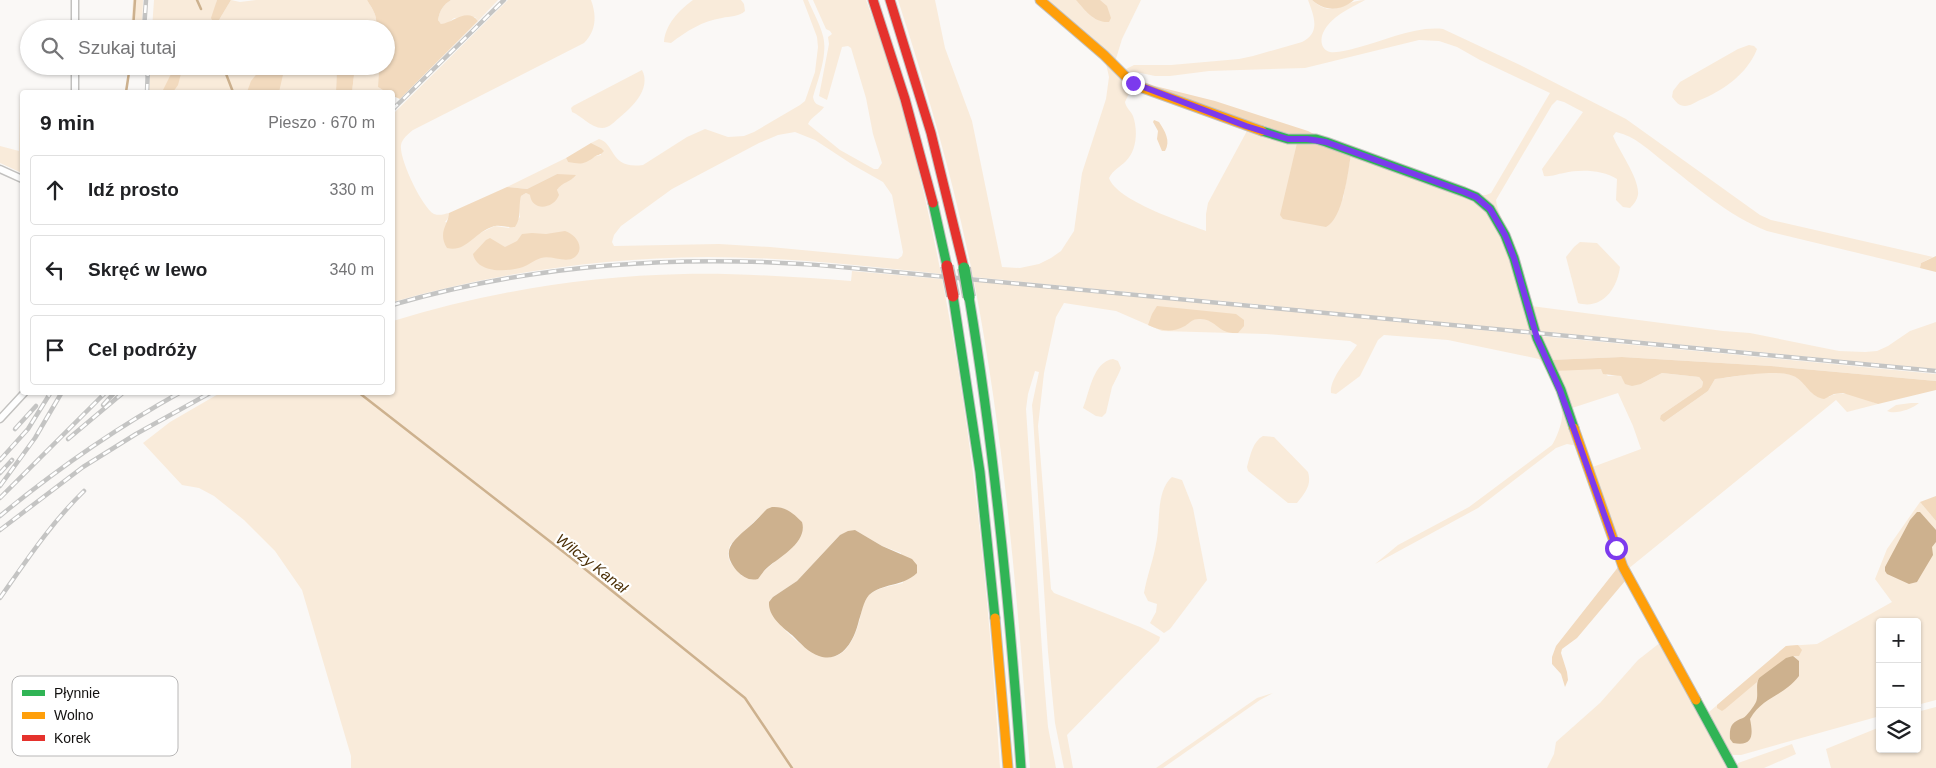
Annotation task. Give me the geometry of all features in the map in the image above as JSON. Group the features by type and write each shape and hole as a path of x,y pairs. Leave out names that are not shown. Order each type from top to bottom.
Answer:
{"main road":[{"path":"873,0 898,71 924,164 947,266 965,363 982,491 998,642 1008,768"},
{"path":"890,0 931,130 964,268 969,297 989,426 998,501 1010,615 1022,768"},
{"path":"1040,0 1104,55 1126,78 1140,87 1193,104 1246,126 1288,139 1326,142 1464,192 1476,197 1490,209 1501,226 1514,258 1537,338 1560,390 1623,567 1734,768"}],"street":[{"path":"74,0 75,20"},
{"path":"75,75 75,90"},
{"path":"0,169 20,178"},
{"path":"0,419 22,395"}],"shaded area":[{"path":"133,0 143,0 142,20 132,20"},
{"path":"154,0 217,0 212,20 153,20"},
{"path":"217,0 231,0 219,20 212,20 211,18"},
{"path":"231,0 240,2 256,0 367,0 375,14 376,20 219,20"},
{"path":"367,0 451,0 441,11 438,20 441,24 469,15 478,21 400,99 395,97 395,90 383,90 378,87 379,75 395,75 395,20 376,20"},
{"path":"451,0 498,0 478,21 475,17 454,18 447,24 441,24 438,20 441,11"},
{"path":"508,0 591,0 595,17 593,28 584,43 413,130 401,145 401,152 407,171 429,210 434,214 440,215 449,213 449,217 445,222 480,233 495,226 509,228 520,217 519,203 521,196 526,193 530,195 557,190 560,185 573,178 557,174 527,189 507,187 566,158 568,162 601,155 601,148 591,143 599,139 608,145 624,164 643,165 687,137 705,129 728,137 744,136 800,105 805,101 815,72 818,47 817,37 803,0 808,0 822,32 824,43 822,67 813,97 815,103 824,107 808,124 840,150 874,169 878,169 882,163 873,134 866,98 851,48 848,46 842,47 827,100 819,96 829,44 828,37 832,34 826,29 813,0 866,0 890,67 910,135 941,274 824,262 707,257 667,258 627,260 548,269 509,275 395,301 395,112","holes":["795,132 815,140 883,182 892,195 903,252 902,256 898,259 770,247 719,244 614,246 612,242 614,235 621,226 672,189 778,135"]},
{"path":"693,0 741,0 745,11 737,15 708,21 671,43 664,42 667,30 674,18"},
{"path":"898,0 935,0 945,48 972,121 1002,267 1020,268 1039,264 1051,258 1061,251 1074,231 1082,173 1106,99 1109,77 1105,59 1132,87 1125,102 1135,122 1136,140 1130,156 1109,178 1124,195 1152,210 1206,231 1208,203 1248,129 1297,143 1343,199 1351,154 1442,186 1480,204 1495,221 1511,257 1533,331 973,277 940,137"},
{"path":"1044,0 1141,0 1122,39 1115,62"},
{"path":"1076,0 1100,0 1107,6 1111,18 1109,22 1094,18"},
{"path":"1308,0 1312,0 1320,6 1333,9 1365,0 1341,14 1326,27 1322,42 1323,47 1327,51 1340,52 1410,32 1443,29 1520,65 1626,119 1760,215 1771,220 1933,257 1921,263 1920,268 1767,231 1726,209 1642,144 1616,132 1613,136 1633,173 1638,188 1637,199 1630,208 1623,207 1616,200 1617,179 1611,176 1598,172 1584,171 1544,176 1542,169 1583,112 1557,100 1552,105 1496,200 1506,231 1480,195 1491,193 1550,93 1457,47 1439,41 1419,40 1305,68 1209,71 1170,76 1155,76 1136,72 1128,74 1124,70 1134,65 1171,65 1239,59 1302,42 1312,34 1314,29 1314,18"},
{"path":"1312,0 1354,0 1349,4 1333,9 1322,7"},
{"path":"1749,45 1757,49 1753,58 1748,66 1726,86 1687,106 1679,104 1672,97 1673,91 1680,82 1738,49"},
{"path":"642,70 644,84 639,97 629,109 609,126 602,128 594,126 572,112 571,108 573,106"},
{"path":"150,75 337,75 336,90 149,90"},
{"path":"170,75 181,75 174,90 163,90"},
{"path":"256,75 283,75 279,90 248,90"},
{"path":"337,75 354,75 352,90 336,90"},
{"path":"354,75 379,75 378,87 383,90 352,90"},
{"path":"1133,78 1155,86 1215,101 1308,131 1320,137 1301,137 1283,134 1151,89"},
{"path":"20,96 20,172 0,163 0,146 19,151"},
{"path":"1154,120 1159,122 1166,136 1167,147 1165,151 1162,151 1157,139 1158,131 1153,122"},
{"path":"591,143 604,151 584,163 568,162 566,158"},
{"path":"1297,143 1324,144 1351,154 1341,205 1337,215 1326,227 1283,219 1280,215"},
{"path":"557,174 576,175 559,187 557,190 559,195 553,203 548,206 539,206 526,193 521,196 519,216 515,227 492,227 480,233 460,248 447,248 443,233 449,213 507,187 527,189"},
{"path":"565,231 578,241 579,245 578,253 575,257 567,260 545,257 523,267 510,270 494,270 481,265 476,261 473,254 490,238 505,247 517,241 522,234 546,234"},
{"path":"1580,242 1597,243 1620,267 1611,290 1601,301 1594,304 1578,303 1566,257"},
{"path":"1936,256 1936,272 1920,268 1921,263"},
{"path":"852,271 942,279 972,461 991,645 1000,768 351,768 351,756 302,590 275,551 244,520 214,496 199,488 182,485 143,443 170,422 217,395 395,395 395,320 428,311 537,287 610,278 684,274 851,281","holes":["785,509 796,517 802,533 794,545 763,572 742,576 730,562 728,555 730,545 760,516","855,530 882,546 901,553 903,583 881,588 867,597 856,631 848,647 836,656 821,656 804,646 784,629 773,597 797,581 840,535"]},
{"path":"974,281 1534,335 1558,389 1578,446 1567,444 1556,448 1478,508 1375,564 1398,545 1469,507 1552,445 1560,427 1562,410 1554,386 1539,359 1448,340 1384,335 1378,340 1360,376 1336,394 1331,393 1333,381 1357,345 1350,341 1266,334 1162,331 1116,311 1064,303 1056,317 1044,373 1038,426 1051,589 1054,593 1140,627 1160,637 1159,641 1067,735 1073,768 1064,768 1055,723 1048,652 1032,405 1039,372 1035,371 1028,394 1026,409 1044,680 1048,727 1056,768 1030,768 1021,646 1002,463 985,341"},
{"path":"1157,306 1236,314 1244,320 1244,326 1238,333 1230,333 1207,320 1199,319 1193,320 1176,330 1157,329 1148,325"},
{"path":"1531,306 1750,333 1839,351 1877,351 1910,331 1936,322 1936,369 1538,331"},
{"path":"1540,336 1936,374 1936,381 1771,366 1622,357 1550,360"},
{"path":"1622,357 1771,366 1936,381 1936,390 1878,404 1843,393 1834,394 1824,399 1820,398 1797,378 1781,373 1745,375 1715,379 1708,391 1664,422 1660,419 1661,415 1702,387 1703,382 1699,377 1662,373 1641,384 1632,386 1625,384 1621,376 1603,374 1601,369 1555,371 1550,360"},
{"path":"1113,359 1118,361 1121,368 1112,387 1106,413 1102,417 1096,416 1083,408 1097,371 1106,361"},
{"path":"1584,368 1601,369 1608,376 1618,375 1641,384 1662,373 1699,377 1703,382 1702,387 1661,415 1664,422 1708,391 1715,379 1766,372 1786,373 1796,376 1829,397 1847,394 1878,404 1847,412 1836,400 1628,569 1590,468 1641,449 1618,393 1569,409 1555,371"},
{"path":"1919,403 1903,411 1887,411 1896,405"},
{"path":"1263,436 1274,437 1308,472 1308,485 1297,503 1288,503 1248,471 1247,467 1252,449"},
{"path":"1172,477 1182,480 1193,508 1207,580 1170,629 1164,633 1150,623 1156,612 1157,604 1148,601 1144,593 1156,544 1163,491"},
{"path":"1936,496 1936,521 1920,502"},
{"path":"1920,502 1936,521 1936,700 1921,704 1921,618 1876,618 1876,717 1741,755 1729,753 1709,712 1786,646 1817,644 1892,602 1875,579 1887,549"},
{"path":"772,507 788,511 802,522 801,536 786,554 767,568 758,579 749,579 737,571 732,564 729,551 734,541 767,509"},
{"path":"1917,512 1920,512 1936,530 1936,542 1932,547 1933,555 1917,582 1909,584 1887,574 1885,567 1910,520"},
{"path":"855,530 882,546 912,559 917,565 917,573 905,581 880,588 869,595 851,641 846,648 835,656 819,656 812,653 776,621 769,607 769,602 773,597 797,581 840,535"},
{"path":"1619,566 1625,581 1577,638 1562,649 1561,653 1568,680 1565,687 1561,674 1552,664 1552,657 1556,646"},
{"path":"1661,642 1730,768 1547,768 1554,754 1556,742 1600,703 1638,660"},
{"path":"1798,645 1802,650 1799,656 1793,656 1759,678 1757,682 1722,711 1717,708 1717,705 1786,646"},
{"path":"1793,656 1799,661 1799,676 1793,683 1755,711 1750,719 1752,730 1748,741 1740,744 1733,743 1730,739 1731,728 1755,704 1759,678 1786,658"},
{"path":"1273,693 1260,700 1163,768 1156,768 1257,698"},
{"path":"1936,707 1936,768 1831,768 1826,749 1876,729 1876,753 1921,753 1921,711"},
{"path":"1792,744 1796,754 1764,768 1737,768 1738,763"}],"waterway":[{"path":"134,20 135,0"},
{"path":"197,0 201,9"},
{"path":"126,90 129,75"},
{"name":"Wilczy Kanał","path":"226,75 232,90"},
{"name":"Wilczy Kanał","path":"362,395 570,557 745,698 792,768"}],"railway":[{"path":"145,20 146,0"},
{"path":"395,107 504,0"},
{"path":"147,90 148,75"},
{"path":"395,304 449,290 506,279 620,264 736,261 794,263 1936,371"},
{"path":"0,460 28,429 49,395"},
{"path":"0,486 35,438 60,395"},
{"path":"0,498 103,395"},
{"path":"103,405 112,395"},
{"path":"68,439 120,395"},
{"path":"0,516 88,450 133,420 176,395"},
{"path":"0,530 83,467 136,434 206,395"},
{"path":"15,429 36,406"},
{"path":"0,473 12,460"},
{"path":"0,598 50,529 84,491"}],"traffic: fast":[{"path":"1262,131 1288,139 1316,139 1326,142 1464,192 1476,197 1490,209 1505,235 1514,258 1537,338 1561,390 1574,428"},
{"path":"933,203 947,266"},
{"path":"964,268 969,297"},
{"path":"953,296 980,472 995,618"},
{"path":"969,297 987,414 1001,532 1021,768"},
{"path":"1696,700 1733,768"}],"traffic: slow":[{"path":"1040,0 1104,55 1126,77 1140,87 1262,131"},
{"path":"1574,428 1623,567 1696,700"},
{"path":"995,618 1008,768"}],"traffic: jam":[{"path":"873,0 905,99 933,203"},
{"path":"890,0 931,133 964,268"},
{"path":"947,266 953,296"}],"route":[{"path":"1133,83 1151,91 1193,104 1246,126 1278,136 1288,139 1326,142 1464,192 1483,202 1497,218 1514,258 1537,338 1560,390 1616,548"}]}
